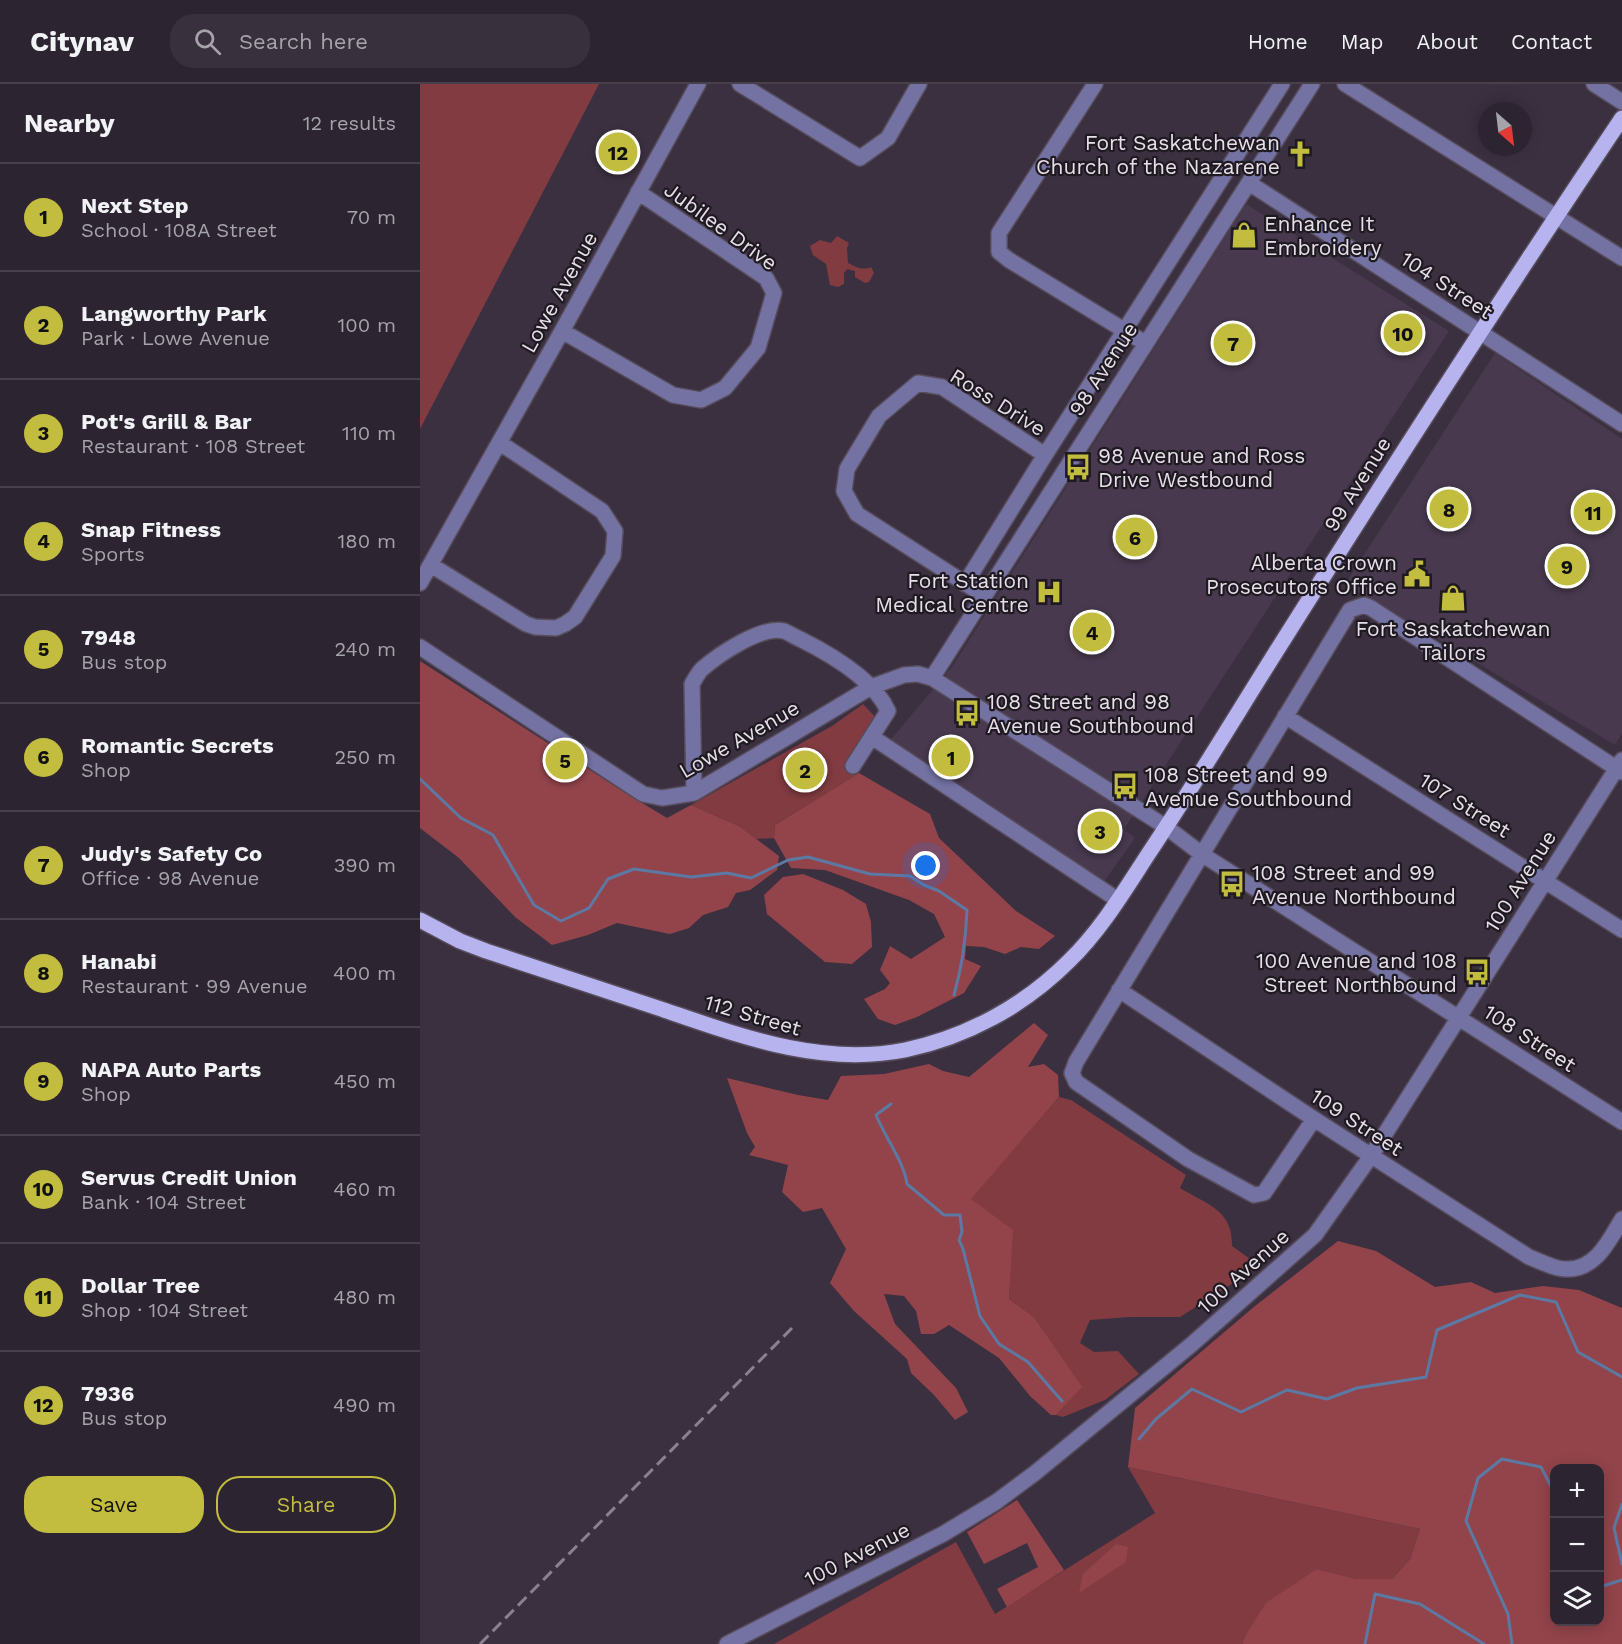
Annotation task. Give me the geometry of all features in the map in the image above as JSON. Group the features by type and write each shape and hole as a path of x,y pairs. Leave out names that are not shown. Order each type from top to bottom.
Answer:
{"main road":[{"name":"99 Avenue","path":"1067,963 1088,941 1118,900 1166,827 1480,331 1622,118"},
{"name":"112 Street","path":"420,920 460,941 486,951 734,1034 770,1044 826,1054 903,1050 961,1033 980,1025 1021,1001 1067,963"}],"street":[{"name":"Lowe Avenue","path":"420,583 698,84"},
{"path":"740,84 860,158 888,138 919,84"},
{"path":"1095,84 999,233 999,252 1145,343"},
{"path":"965,584 1282,84"},
{"name":"98 Avenue","path":"932,678 1312,84"},
{"path":"1345,84 1622,258"},
{"path":"1594,84 1622,102"},
{"name":"104 Street","path":"1249,183 1622,424"},
{"name":"Jubilee Drive","path":"562,331 673,395 701,400 725,388 758,348 774,293 766,278 638,192"},
{"name":"Ross Drive","path":"984,596 857,514 844,491 847,469 879,416 918,383 942,387 1045,456"},
{"path":"431,565 526,624 548,629 566,624 575,617 609,564 613,556 615,531 602,511 500,443"},
{"path":"1314,1119 1264,1193 1254,1195 1188,1159 1076,1082 1072,1073 1076,1062 1119,990 1203,855 1347,614 1354,607 1364,605 1620,767"},
{"path":"694,793 692,684 700,670 758,634 783,631 828,653 871,687 884,703 888,711 853,766"},
{"name":"Lowe Avenue","path":"420,647 643,794 662,798 694,793 871,687 904,675 918,674 932,678"},
{"name":"108 Street","path":"932,678 1166,827 1203,855 1622,1122"},
{"name":"107 Street","path":"1285,716 1622,930"},
{"path":"872,737 1118,900"},
{"name":"100 Avenue","path":"727,1644 943,1534 1016,1488 1191,1345 1315,1235 1371,1156 1620,767"},
{"name":"109 Street","path":"1119,990 1529,1257 1565,1269 1586,1266 1596,1257 1622,1219"}],"shaded area":[{"path":"420,84 599,84 420,429"},
{"path":"1246,204 1449,331 1124,829 1135,838 1095,894 886,745 952,667"},
{"path":"837,236 849,243 848,263 862,269 871,267 874,273 869,282 865,283 855,277 855,271 847,269 844,273 844,284 838,287 830,285 826,264 813,255 810,246 820,240 831,243"},
{"path":"1495,353 1622,439 1622,733 1615,745 1345,584"},
{"path":"420,661 667,818 691,805 739,826 779,856 777,870 750,890 736,893 728,907 703,915 689,928 670,934 617,923 588,935 552,945 515,917 459,858 420,828"},
{"path":"863,704 878,720 852,766 859,773 775,825 774,838 756,839 739,826 691,805 832,726"},
{"path":"859,773 930,814 939,838 1016,911 1055,936 1039,949 1021,947 1005,954 984,947 966,946 965,959 981,966 964,993 917,1017 895,1025 878,1019 864,999 885,989 890,983 880,970 890,946 911,959 945,937 934,914 909,900 825,870 791,868 774,838 775,825"},
{"path":"803,874 843,890 866,904 871,922 872,947 852,964 825,962 767,914 764,895 783,877"},
{"path":"1034,1023 1048,1035 1028,1067 1044,1064 1058,1075 1059,1097 971,1199 1013,1230 1009,1299 1034,1317 1082,1387 1056,1415 1051,1415 1030,1396 999,1358 949,1325 934,1334 921,1334 916,1311 904,1296 884,1294 895,1324 956,1388 968,1412 955,1420 911,1373 907,1359 854,1311 830,1283 846,1249 822,1208 803,1212 782,1192 788,1165 749,1155 755,1147 747,1133 727,1078 828,1100 841,1076 884,1074 929,1064 943,1071 969,1077"},
{"path":"1059,1097 1071,1100 1186,1175 1180,1188 1217,1210 1228,1224 1232,1246 1260,1266 1180,1317 1090,1320 1080,1343 1094,1352 1118,1351 1139,1374 1105,1400 1063,1417 1056,1415 1081,1387 1034,1317 1009,1299 1010,1274 970,1199"},
{"path":"1338,1241 1376,1251 1435,1287 1471,1282 1495,1293 1543,1286 1579,1290 1622,1308 1622,1644 1242,1644 1266,1603 1317,1569 1357,1579 1392,1579 1410,1559 1420,1529 1128,1467 1135,1408 1255,1306"},
{"path":"1128,1467 1420,1529 1410,1559 1392,1579 1357,1579 1317,1569 1245,1636 1242,1644 774,1644 956,1542 995,1614 1155,1513"},
{"path":"1017,1500 1064,1570 1007,1607 997,1589 1038,1567 1027,1543 984,1564 967,1532"},
{"path":"1116,1544 1128,1547 1126,1562 1079,1593 1083,1574"}],"waterway":[{"path":"420,779 461,818 493,835 534,905 561,921 589,908 608,879 634,869 691,877 727,873 751,878 788,860 808,857 870,874 910,876 939,891 967,910 963,953 954,995"},
{"path":"891,1104 876,1115 898,1158 907,1184 944,1215 960,1215 962,1232 959,1240 980,1316 999,1344 1028,1362 1062,1401"},
{"path":"1139,1439 1156,1419 1192,1389 1241,1412 1287,1390 1327,1399 1357,1388 1426,1377 1437,1330 1520,1295 1556,1302 1578,1352 1622,1377"},
{"path":"1512,1644 1508,1614 1466,1521 1478,1478 1502,1459 1541,1467 1550,1484"},
{"path":"1622,1504 1614,1528 1622,1564"},
{"path":"1604,1586 1622,1580"},
{"path":"1365,1644 1375,1594 1420,1604 1484,1644"}],"railway":[{"path":"480,1644 795,1325"}],"place":[{"name":"7936","path":"618,152"},
{"name":"Fort Saskatchewan Church of the Nazarene","path":"1300,154"},
{"name":"Enhance It Embroidery","path":"1244,235"},
{"name":"Servus Credit Union","path":"1403,333"},
{"name":"Judy's Safety Co","path":"1233,343"},
{"name":"98 Avenue and Ross Drive Westbound","path":"1078,467"},
{"name":"Hanabi","path":"1449,509"},
{"name":"Dollar Tree","path":"1593,512"},
{"name":"Romantic Secrets","path":"1135,537"},
{"name":"NAPA Auto Parts","path":"1567,566"},
{"name":"Alberta Crown Prosecutors Office","path":"1417,574"},
{"name":"Fort Station Medical Centre","path":"1049,592"},
{"name":"Fort Saskatchewan Tailors","path":"1453,598"},
{"name":"Snap Fitness","path":"1092,632"},
{"name":"108 Street and 98 Avenue Southbound","path":"967,713"},
{"name":"Next Step","path":"951,757"},
{"name":"7948","path":"565,760"},
{"name":"Langworthy Park","path":"805,770"},
{"name":"108 Street and 99 Avenue Southbound","path":"1125,786"},
{"name":"Pot's Grill & Bar","path":"1100,831"},
{"name":"108 Street and 99 Avenue Northbound","path":"1232,884"},
{"name":"100 Avenue and 108 Street Northbound","path":"1477,972"}]}
